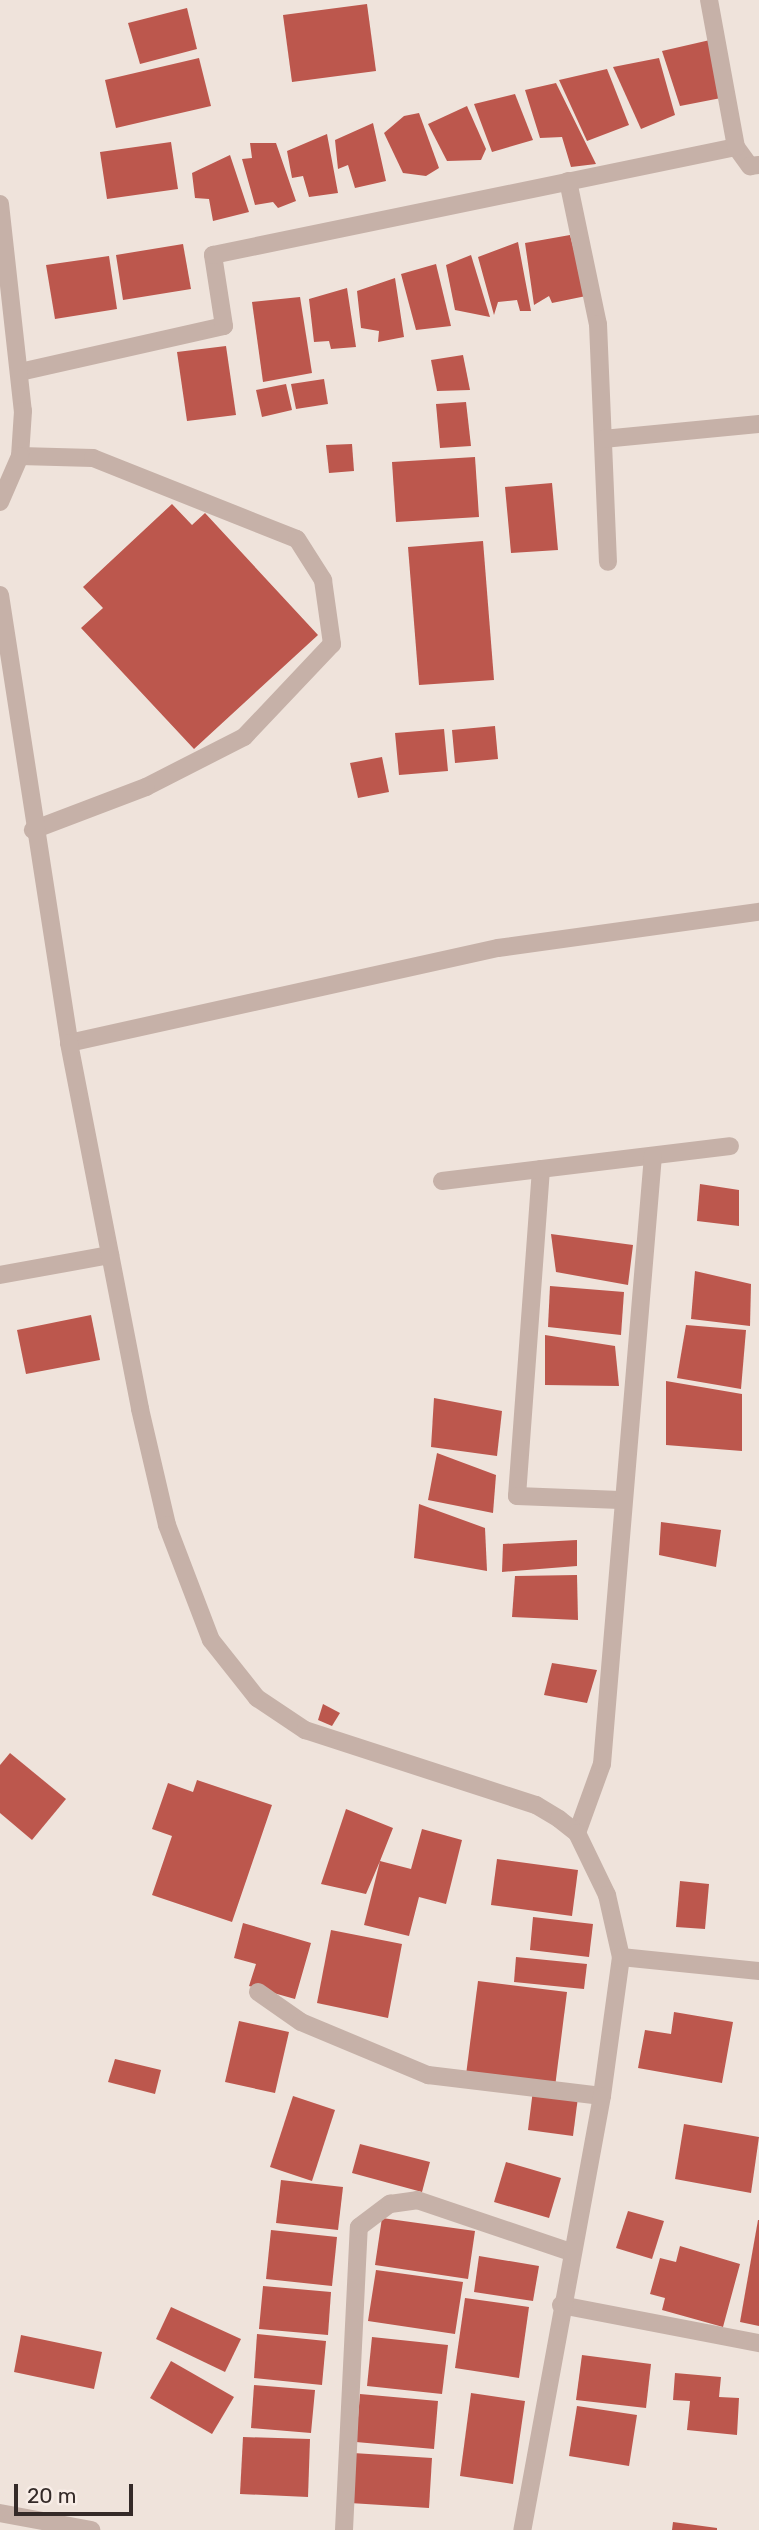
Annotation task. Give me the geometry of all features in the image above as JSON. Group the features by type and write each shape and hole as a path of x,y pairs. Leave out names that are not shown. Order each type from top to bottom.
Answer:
{"street":[{"path":"709,0 736,147 750,166 759,165"},
{"path":"20,372 224,326 213,254 736,147"},
{"path":"568,181 598,324 608,562"},
{"path":"0,204 20,372 20,456 0,502"},
{"path":"603,439 759,424"},
{"path":"20,456 93,458 297,539 323,580 332,644 244,737 146,787 33,830"},
{"path":"0,595 33,830 69,1043 110,1255 167,1525 211,1640 232,1671 278,1715 305,1730 536,1805 577,1833 607,1895 621,1957 602,2096 561,2305 522,2530"},
{"path":"69,1043 485,951 759,912"},
{"path":"442,1181 730,1146"},
{"path":"577,1833 602,1764 620,1500 653,1156"},
{"path":"541,1169 517,1496 620,1500"},
{"path":"0,1275 110,1255"},
{"path":"621,1957 759,1971"},
{"path":"258,1992 300,2022 428,2075 602,2096"},
{"path":"344,2530 359,2227 382,2208 417,2200 571,2252"},
{"path":"561,2305 759,2343"},
{"path":"0,2514 91,2530"}],"building":[{"path":"367,4 376,71 292,82 283,15"},
{"path":"187,8 197,49 140,64 128,23"},
{"path":"710,40 721,98 680,106 662,51"},
{"path":"199,58 211,106 116,128 105,80"},
{"path":"659,58 675,115 641,129 613,67"},
{"path":"607,69 629,125 587,141 559,80"},
{"path":"556,83 596,164 571,167 562,137 540,138 525,90"},
{"path":"515,94 533,140 492,152 474,104"},
{"path":"467,106 486,149 481,160 447,161 428,124"},
{"path":"419,113 439,168 426,176 403,173 384,133 404,116"},
{"path":"373,123 386,181 355,188 348,165 338,169 335,140"},
{"path":"327,134 338,193 309,197 303,176 292,178 287,151"},
{"path":"171,142 178,189 107,199 100,152"},
{"path":"250,143 276,143 296,201 278,208 273,202 255,205 242,159 252,158"},
{"path":"230,155 249,212 213,221 209,199 195,198 192,173"},
{"path":"570,235 586,296 552,303 549,296 534,305 525,243"},
{"path":"518,242 531,311 520,311 517,300 498,302 494,315 478,257"},
{"path":"183,244 191,289 123,300 116,255"},
{"path":"471,255 490,317 455,310 446,265"},
{"path":"109,256 117,309 55,319 46,265"},
{"path":"436,264 451,326 416,330 401,274"},
{"path":"395,278 404,337 378,342 379,331 361,328 357,291"},
{"path":"347,288 356,347 331,349 329,341 314,342 309,299"},
{"path":"300,297 312,373 263,382 252,302"},
{"path":"226,346 236,415 187,421 177,352"},
{"path":"463,355 470,390 437,391 431,360"},
{"path":"324,379 328,404 296,409 291,384"},
{"path":"286,384 292,410 262,417 256,390"},
{"path":"466,402 471,446 440,448 436,404"},
{"path":"352,444 354,471 329,473 326,445"},
{"path":"475,457 479,517 396,522 392,462"},
{"path":"552,483 558,550 511,553 505,487"},
{"path":"172,504 192,525 205,513 318,635 194,749 81,628 103,608 83,587"},
{"path":"483,541 494,680 419,685 408,547"},
{"path":"495,726 498,759 455,763 452,730"},
{"path":"444,729 448,771 399,775 395,733"},
{"path":"382,757 389,792 358,798 350,763"},
{"path":"700,1184 739,1190 739,1226 697,1221"},
{"path":"551,1234 633,1245 628,1285 556,1272"},
{"path":"695,1271 751,1284 750,1326 691,1319"},
{"path":"550,1286 624,1292 621,1335 548,1327"},
{"path":"91,1315 100,1360 26,1374 17,1330"},
{"path":"686,1325 746,1330 741,1389 677,1378"},
{"path":"545,1335 615,1346 619,1386 545,1385"},
{"path":"666,1381 742,1394 742,1451 666,1445"},
{"path":"434,1398 502,1411 497,1456 431,1447"},
{"path":"437,1453 496,1475 493,1513 428,1500"},
{"path":"419,1504 485,1528 487,1571 414,1558"},
{"path":"661,1522 721,1530 716,1567 659,1555"},
{"path":"577,1540 577,1566 502,1572 503,1544"},
{"path":"577,1575 578,1620 512,1617 515,1576"},
{"path":"552,1663 597,1670 587,1703 544,1695"},
{"path":"323,1704 340,1713 332,1726 318,1720"},
{"path":"10,1753 66,1799 32,1840 0,1813 0,1765"},
{"path":"197,1780 272,1805 232,1922 152,1895 172,1836 152,1829 168,1783 193,1792"},
{"path":"346,1809 393,1828 366,1894 321,1884"},
{"path":"422,1829 462,1840 446,1904 419,1897 409,1936 364,1925 380,1861 411,1869"},
{"path":"497,1859 578,1870 572,1916 491,1905"},
{"path":"680,1881 709,1884 705,1929 676,1927"},
{"path":"533,1917 593,1924 589,1957 530,1950"},
{"path":"243,1923 311,1943 295,1999 249,1986 256,1964 234,1958"},
{"path":"331,1930 402,1944 388,2018 317,2003"},
{"path":"516,1957 587,1964 584,1989 514,1982"},
{"path":"478,1981 567,1992 555,2087 466,2075"},
{"path":"674,2012 733,2022 722,2083 638,2068 645,2030 671,2034"},
{"path":"239,2021 289,2032 275,2093 225,2082"},
{"path":"115,2059 161,2070 155,2094 108,2082"},
{"path":"533,2090 578,2097 573,2136 528,2130"},
{"path":"293,2096 335,2110 312,2181 270,2167"},
{"path":"684,2124 759,2137 751,2193 675,2179"},
{"path":"360,2144 430,2162 422,2192 352,2173"},
{"path":"506,2162 561,2178 549,2218 494,2202"},
{"path":"281,2180 343,2187 338,2230 276,2223"},
{"path":"628,2211 664,2221 652,2259 616,2248"},
{"path":"382,2218 475,2231 468,2279 375,2265"},
{"path":"759,2220 759,2326 740,2322"},
{"path":"271,2230 337,2237 332,2286 266,2279"},
{"path":"680,2246 740,2264 723,2327 662,2310 665,2298 650,2294 660,2258 676,2262"},
{"path":"479,2256 539,2266 533,2301 474,2292"},
{"path":"376,2270 463,2282 455,2334 368,2321"},
{"path":"263,2286 331,2292 328,2335 259,2329"},
{"path":"465,2298 529,2307 519,2378 455,2368"},
{"path":"171,2307 241,2339 225,2372 156,2339"},
{"path":"257,2334 326,2341 322,2385 254,2378"},
{"path":"21,2335 102,2352 94,2389 14,2372"},
{"path":"372,2337 448,2345 442,2394 367,2386"},
{"path":"582,2355 651,2364 646,2408 576,2400"},
{"path":"171,2361 234,2397 212,2434 150,2398"},
{"path":"675,2373 721,2377 719,2397 739,2398 737,2435 687,2430 690,2401 673,2400"},
{"path":"254,2385 315,2390 311,2433 251,2428"},
{"path":"471,2393 525,2401 513,2484 460,2476"},
{"path":"360,2394 438,2401 434,2449 356,2442"},
{"path":"577,2406 637,2415 629,2466 569,2456"},
{"path":"243,2437 310,2439 308,2497 240,2494"},
{"path":"353,2453 432,2458 429,2508 350,2503"},
{"path":"673,2522 717,2528 717,2530 672,2530"}]}
